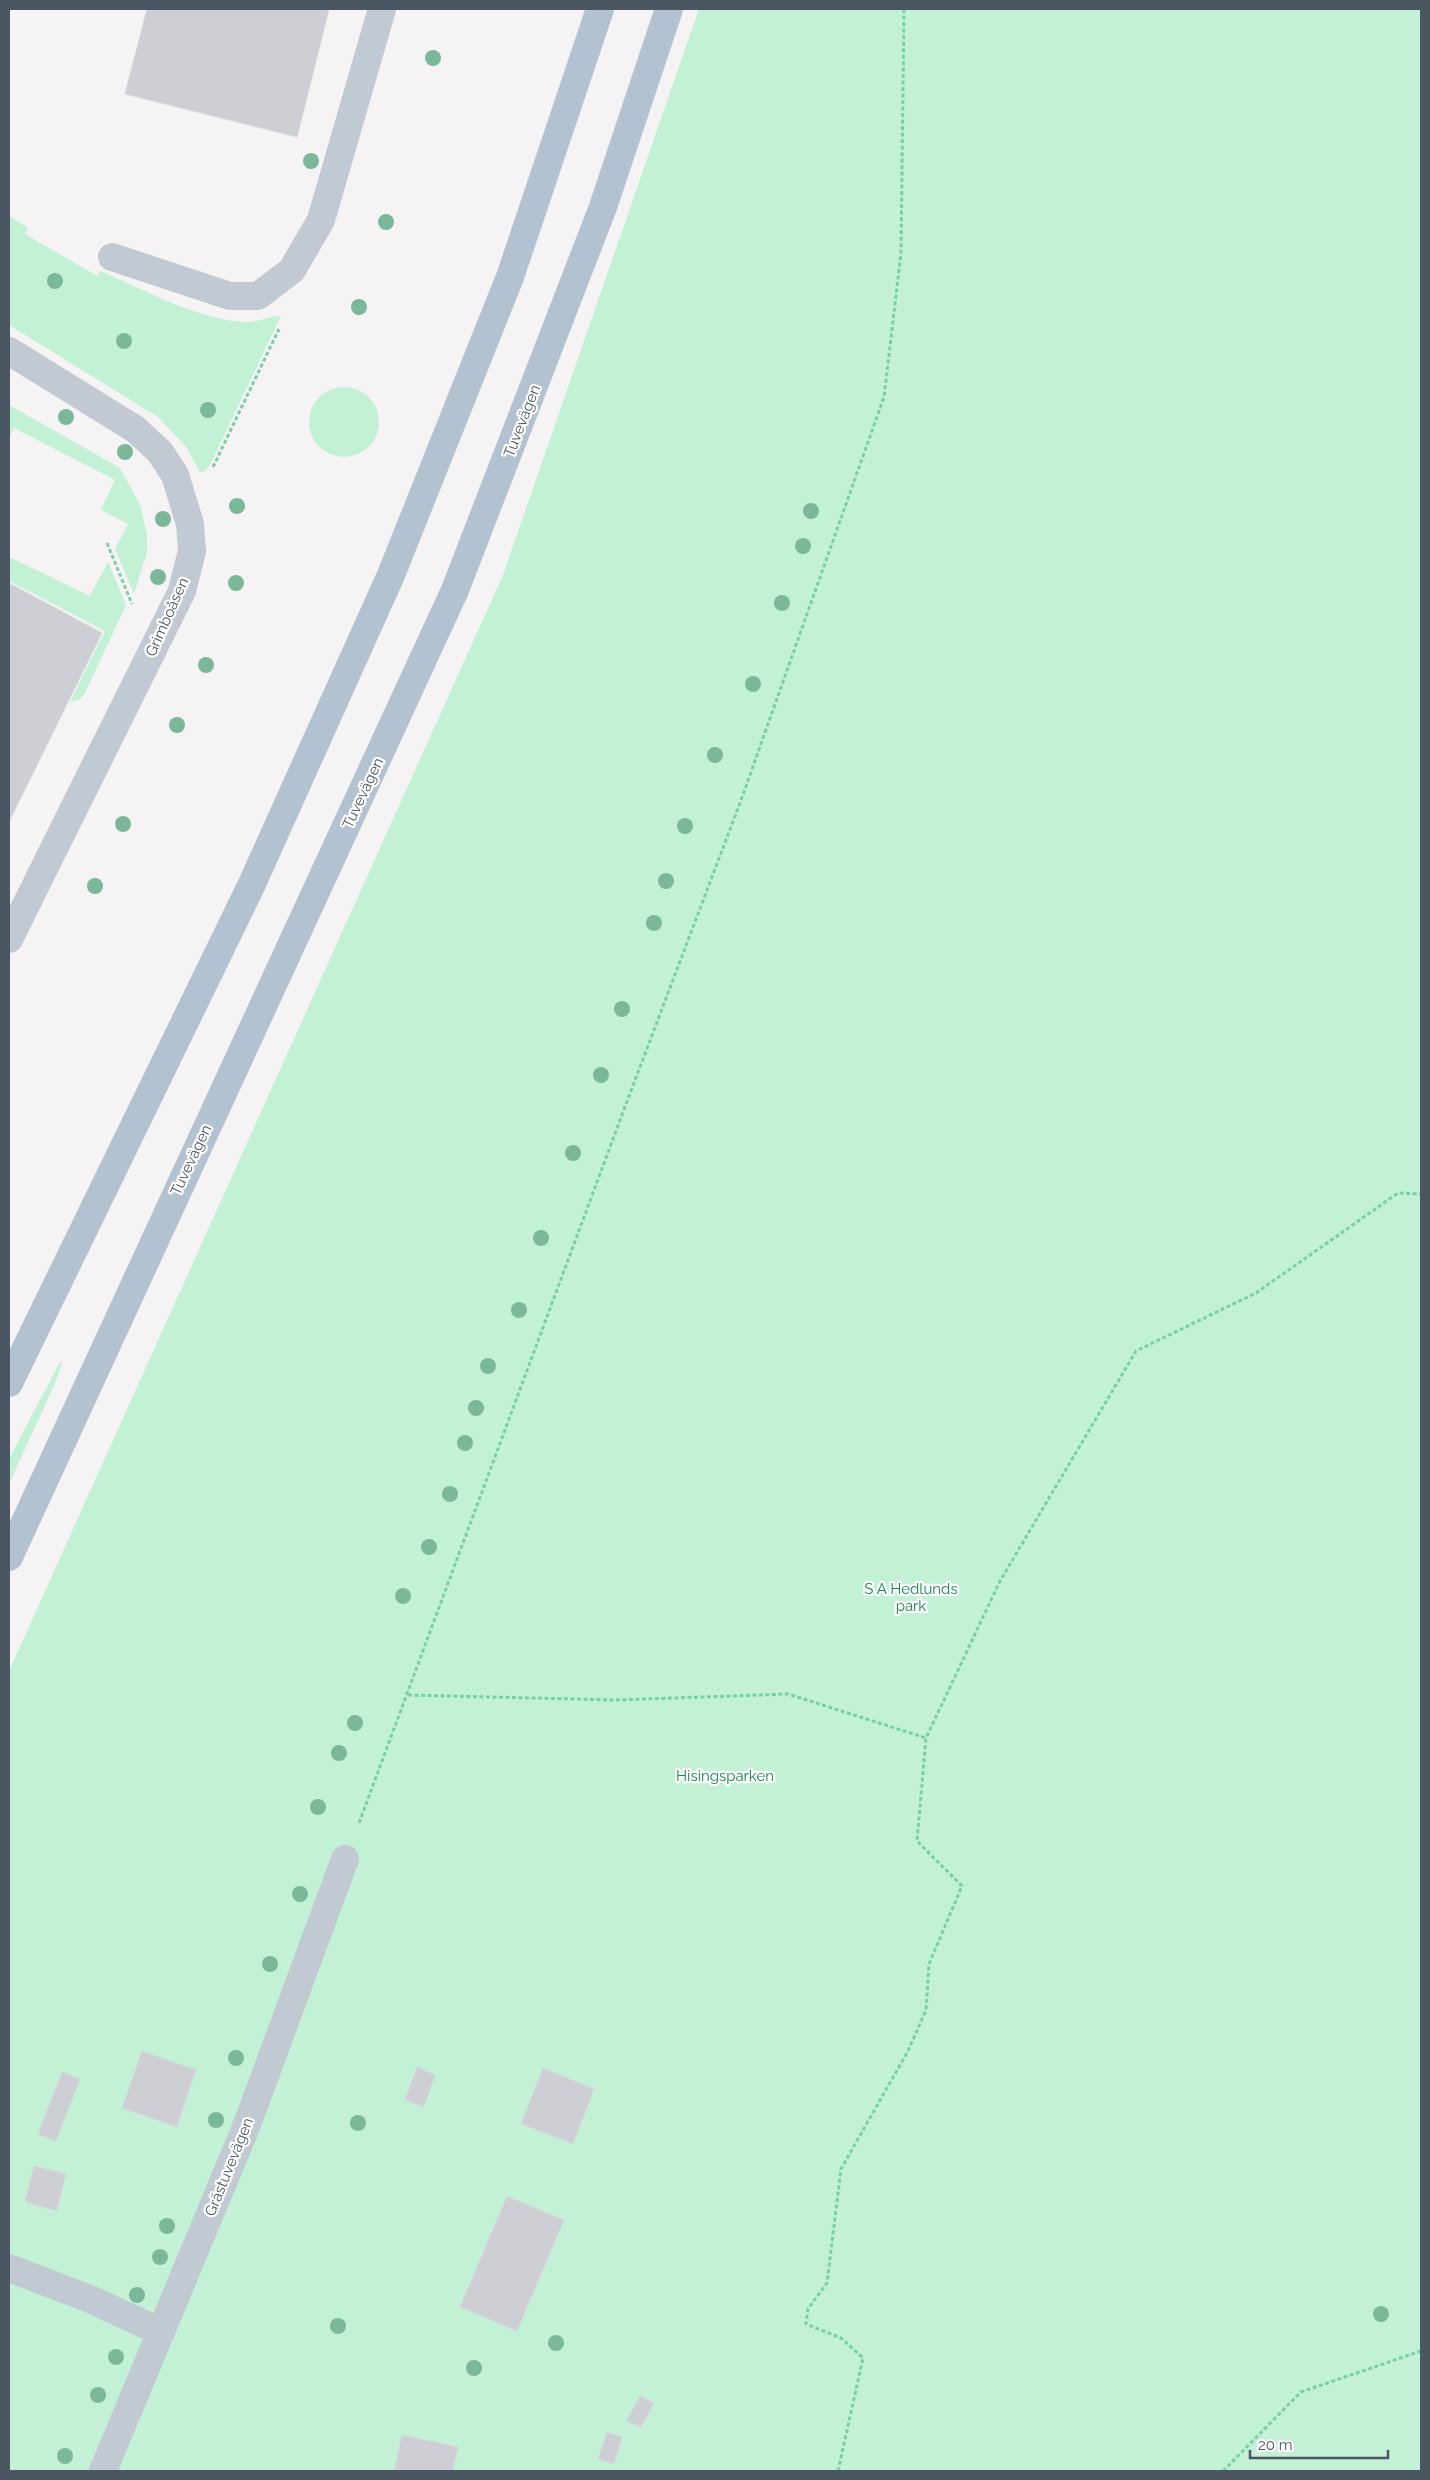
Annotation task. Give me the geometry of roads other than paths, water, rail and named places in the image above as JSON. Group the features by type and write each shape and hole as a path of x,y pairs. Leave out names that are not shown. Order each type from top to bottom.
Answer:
{"main road":[{"path":"9,1383 252,886 391,575 510,277 600,9"},
{"name":"Tuvevägen","path":"9,1557 456,590 603,207 669,9"}],"street":[{"path":"112,256 230,296 258,296 292,270 321,220 382,9"},
{"name":"Grimboåsen","path":"9,351 135,429 160,452 175,475 183,499 190,524 192,551 182,591 9,939"},
{"name":"Grästuvevägen","path":"103,2471 246,2127 345,1859"},
{"path":"9,2268 90,2299 161,2332"}],"park label":[{"name":"S A Hedlunds park","path":"911,1598"},
{"name":"Hisingsparken","path":"725,1776"}]}
